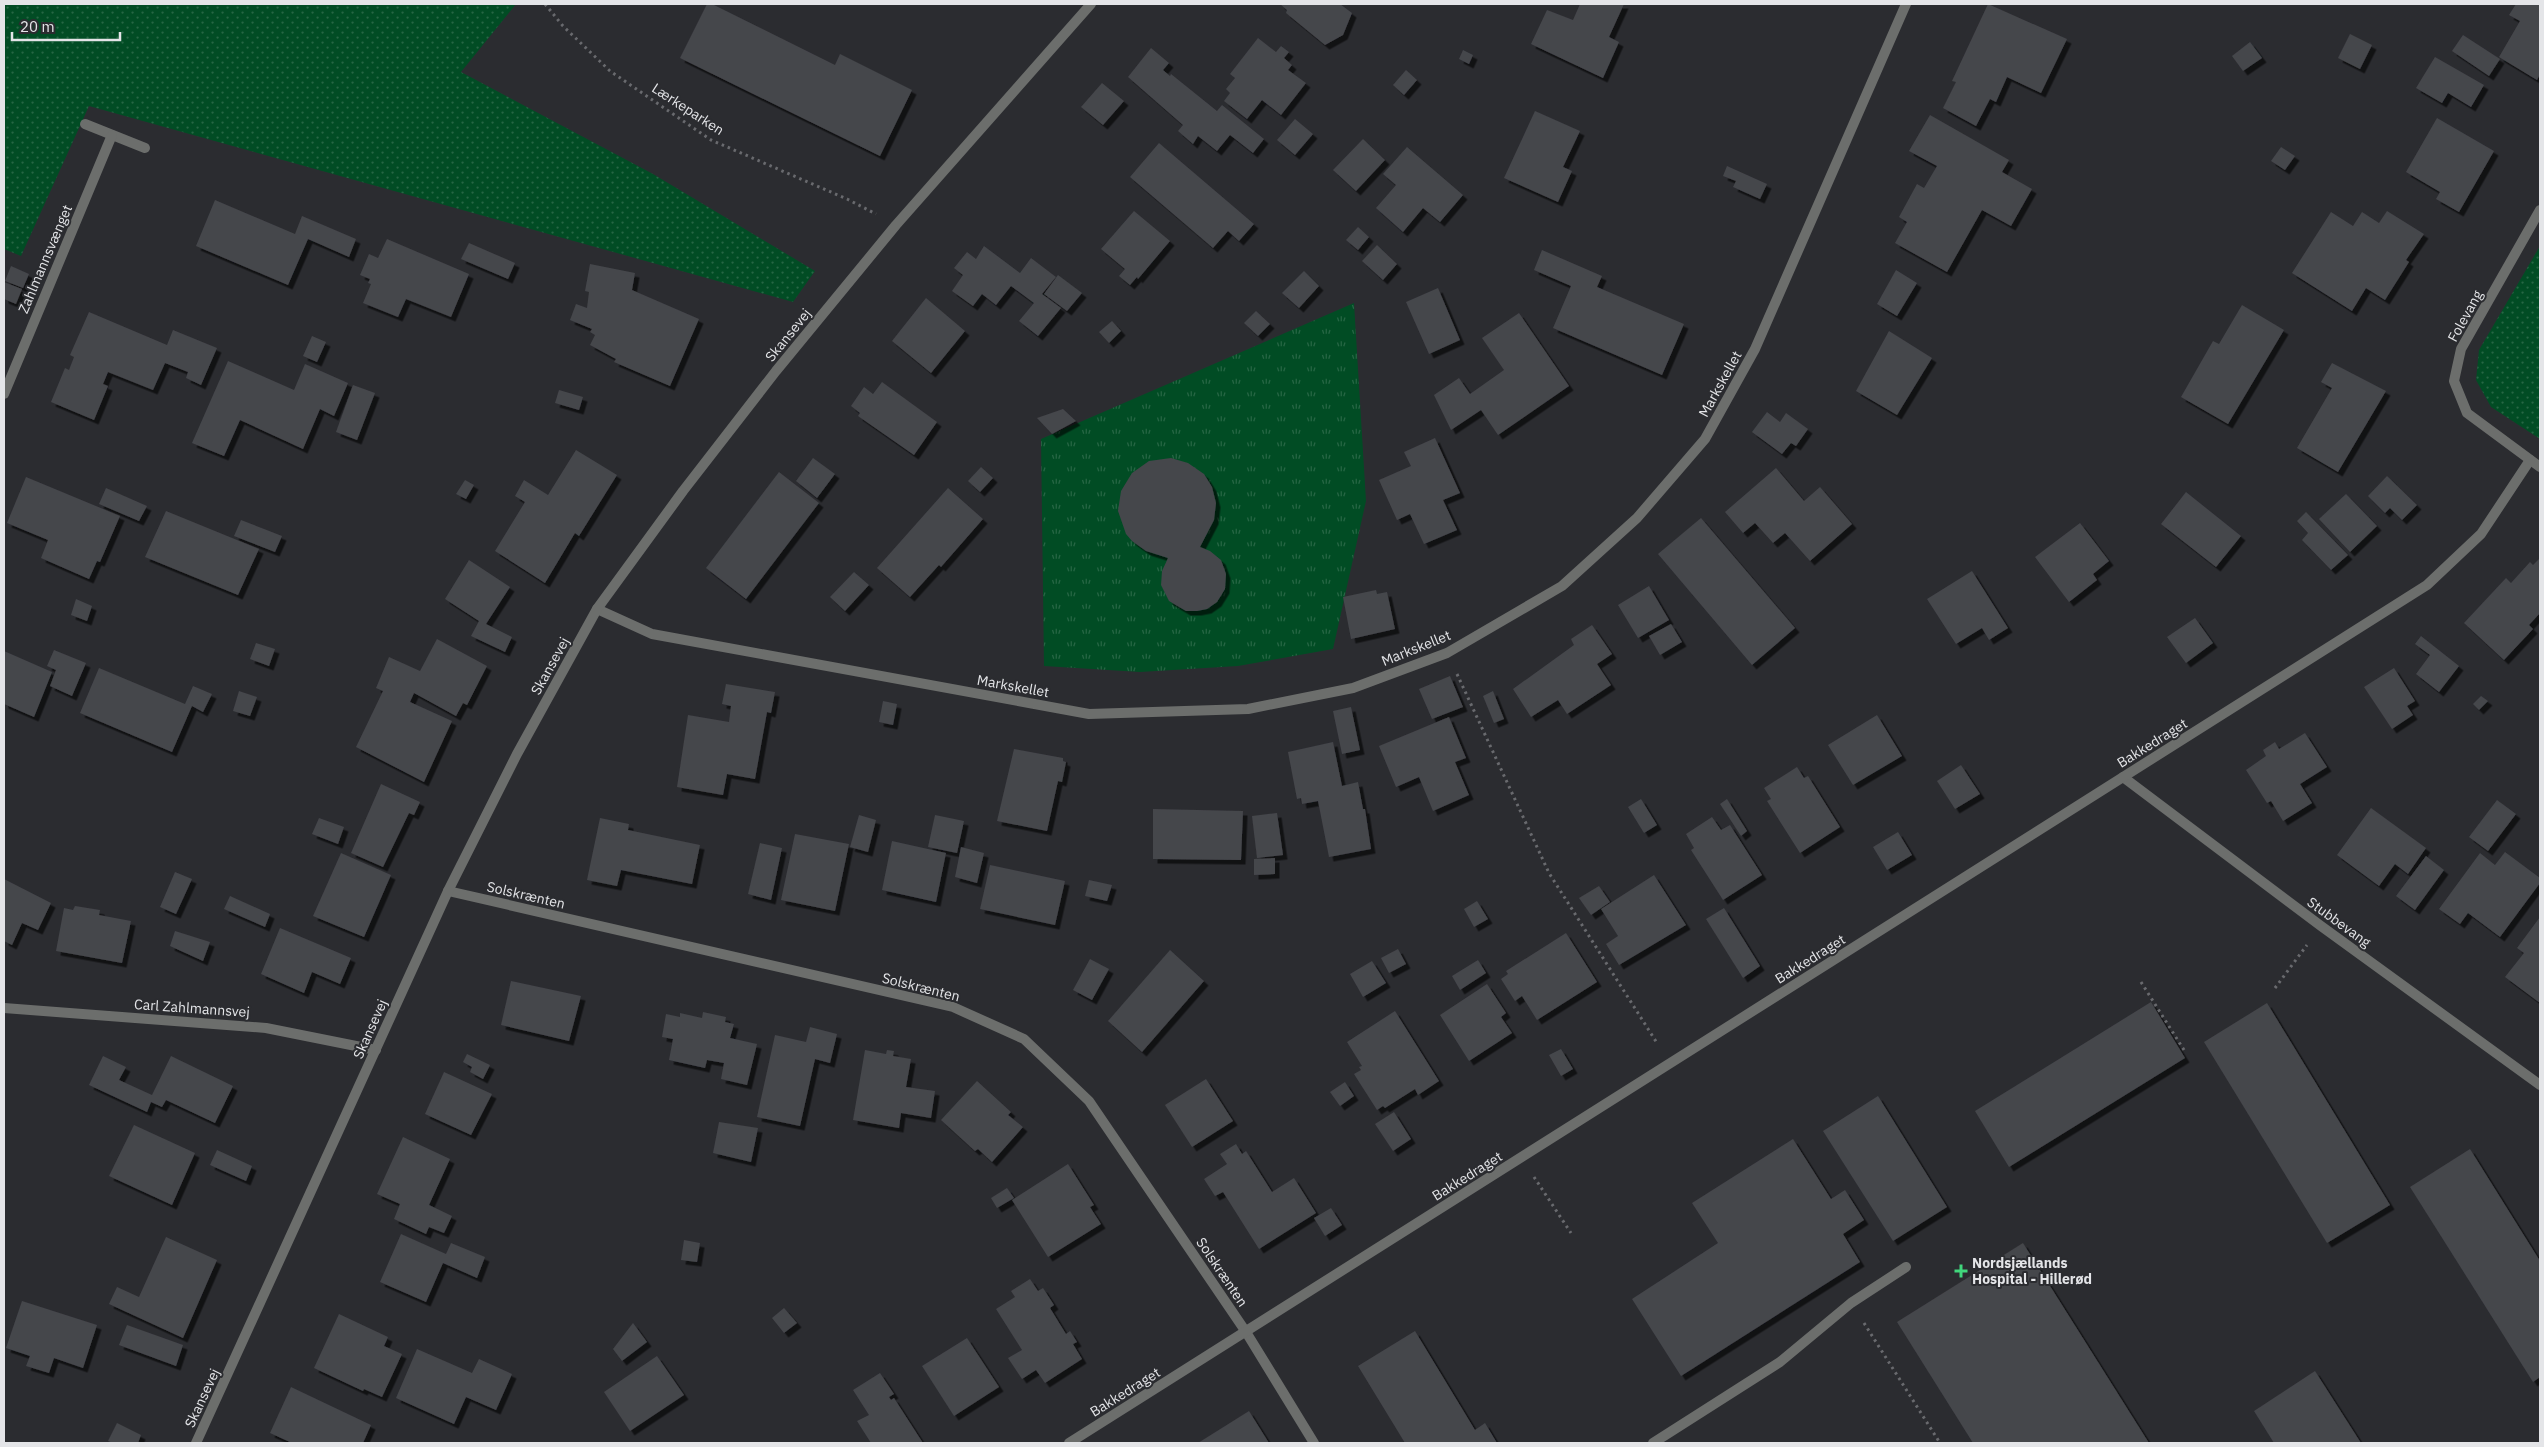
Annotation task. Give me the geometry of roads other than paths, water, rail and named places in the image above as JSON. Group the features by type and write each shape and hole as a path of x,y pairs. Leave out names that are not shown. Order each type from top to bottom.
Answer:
{"street":[{"name":"Skansevej","path":"196,1443 448,891 517,754 597,609 688,484 776,371 896,225 1091,4"},
{"name":"Markskellet","path":"597,609 652,634 1089,714 1248,709 1353,688 1447,652 1562,586 1636,518 1705,439 1755,349 1906,4"},
{"path":"85,124 145,148"},
{"name":"Zahlmannsvænget","path":"4,394 112,135"},
{"name":"Folevang","path":"2540,210 2460,349 2454,381 2467,413 2540,467"},
{"name":"Bakkedraget","path":"1069,1443 2427,585 2481,534 2530,460"},
{"name":"Stubbevang","path":"2122,778 2540,1085"},
{"name":"Solskrænten","path":"448,891 953,1007 1024,1039 1089,1100 1246,1332 1314,1443"},
{"name":"Carl Zahlmannsvej","path":"4,1008 266,1028 376,1050"},
{"path":"1653,1443 1780,1362 1851,1303 1906,1267"}],"place":[{"name":"Nordsjællands Hospital - Hillerød","path":"1961,1271"}]}
